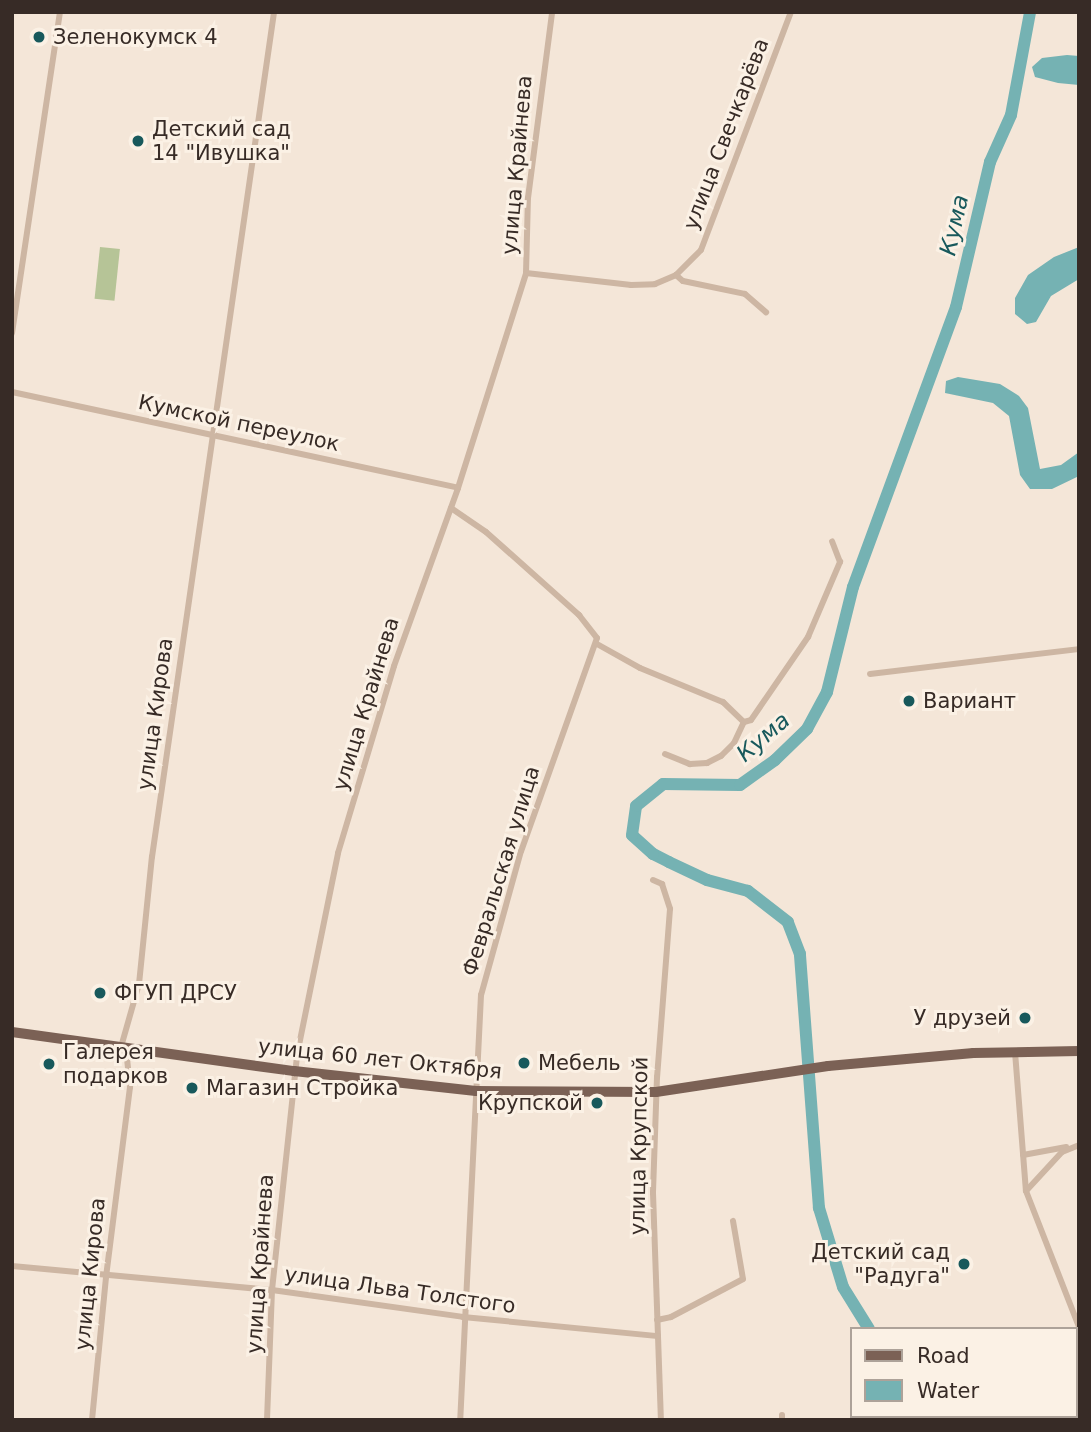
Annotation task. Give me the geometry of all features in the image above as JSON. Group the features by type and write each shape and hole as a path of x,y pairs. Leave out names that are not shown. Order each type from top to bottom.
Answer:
{"main road":[{"name":"улица 60 лет Октября","path":"12,1032 294,1071 476,1091 656,1092 828,1066 973,1052 1079,1051"}],"street":[{"path":"12,333 61,12"},
{"name":"улица Кирова","path":"92,1420 106,1277 130,1087 127,1059 121,1047 139,984 152,857 274,12"},
{"name":"улица Крайнева","path":"267,1420 272,1290 294,1071 338,853 394,667 458,488 526,273 528,198 552,12"},
{"name":"улица Свечкарёва","path":"526,273 631,285 654,284 676,275 701,250 791,12"},
{"path":"676,275 683,281 745,294 766,312"},
{"name":"Кумской переулок","path":"12,392 458,488"},
{"name":"Февральская улица","path":"450,508 486,531 596,633 597,644 521,851 481,995 460,1420"},
{"path":"665,754 690,764 707,762 721,756 734,743 744,722 751,720 808,637 830,590 839,562 832,541"},
{"path":"597,644 640,668 723,702 744,722"},
{"path":"870,674 1079,649"},
{"name":"улица Крупской","path":"653,880 662,884 670,909 656,1092 653,1193 661,1420"},
{"path":"1015,1052 1027,1191 1079,1327"},
{"path":"1023,1155 1075,1145"},
{"path":"1027,1191 1062,1152 1075,1145"},
{"path":"657,1320 671,1317 743,1279 733,1221"},
{"name":"улица Льва Толстого","path":"12,1266 106,1277 272,1290 463,1317 658,1336"}],"green space":[{"path":"100,247 120,249 114,301 95,299"}],"water":[{"path":"1079,56 1079,85 1035,77 1032,67 1042,58"},
{"path":"1079,247 1079,279 1051,296 1036,322 1027,324 1015,314 1015,298 1028,275 1054,257"},
{"path":"958,377 1000,384 1019,396 1028,408 1040,469 1061,465 1079,452 1079,476 1052,489 1030,489 1020,475 1009,416 993,403 945,393 946,381"}],"waterway":[{"name":"Кума","path":"868,1327 843,1287 819,1208 800,954 788,922 748,891 707,880 669,862 653,854 632,835 636,806 663,784 740,785 775,760 807,729 827,692 853,587 956,307 990,162 1011,115 1030,12"}],"place":[{"name":"Зеленокумск 4","path":"39,37"},
{"name":"Детский сад 14 \"Ивушка\"","path":"138,141"},
{"name":"Вариант","path":"909,701"},
{"name":"ФГУП ДРСУ","path":"100,993"},
{"name":"У друзей","path":"1025,1018"},
{"name":"Мебель","path":"524,1063"},
{"name":"Галерея подарков","path":"49,1064"},
{"name":"Магазин Стройка","path":"192,1088"},
{"name":"Крупской","path":"597,1103"},
{"name":"Детский сад \"Радуга\"","path":"964,1264"}]}
